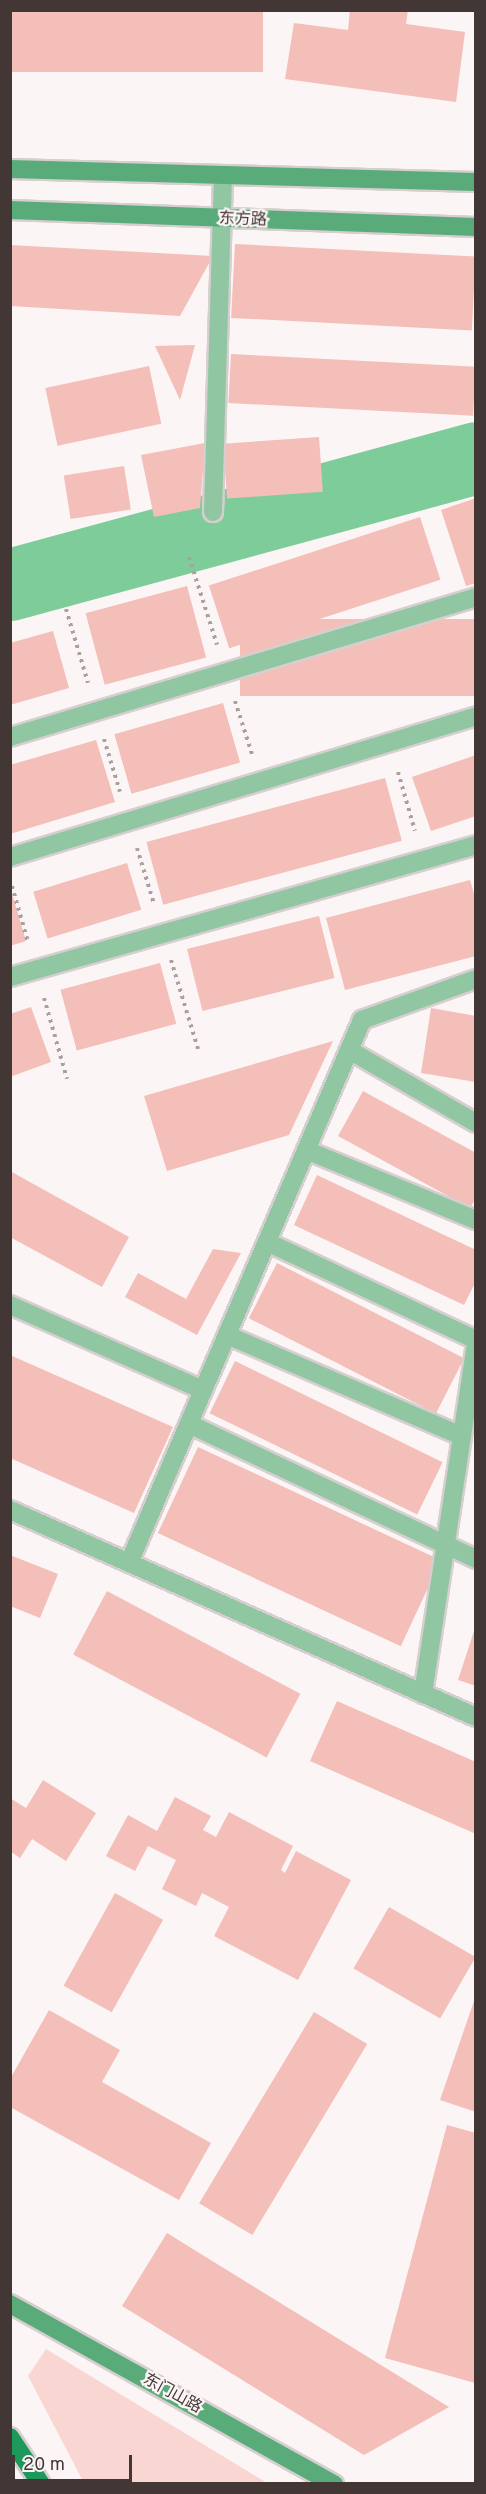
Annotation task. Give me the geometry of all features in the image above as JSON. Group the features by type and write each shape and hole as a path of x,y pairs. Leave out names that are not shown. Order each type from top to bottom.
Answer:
{"main road":[{"path":"10,170 476,182"},
{"name":"东方路","path":"10,210 476,227"},
{"name":"东门山路","path":"10,2304 334,2484"},
{"path":"10,2438 41,2484"}],"street":[{"path":"213,512 223,175"},
{"path":"10,737 476,597"},
{"path":"10,857 476,716"},
{"path":"10,977 476,845"},
{"path":"129,1563 362,1020 476,979"},
{"path":"349,1050 476,1123"},
{"path":"306,1150 476,1220"},
{"path":"267,1242 476,1340"},
{"path":"10,1305 203,1389"},
{"path":"227,1335 462,1436"},
{"path":"423,1694 476,1345"},
{"path":"189,1424 476,1559"},
{"path":"10,1510 476,1717"}],"path":[{"path":"389,742 424,860"}],"shaded area":[{"path":"46,2349 267,2483 84,2483 28,2376"}],"building":[{"path":"10,10 263,10 263,72 10,72"},
{"path":"350,10 408,10 406,24 465,32 456,102 285,79 294,23 348,30"},
{"path":"235,244 476,257 472,331 231,318"},
{"path":"10,245 213,256 180,316 10,306"},
{"path":"195,345 180,400 155,346"},
{"path":"231,354 476,367 473,416 228,403"},
{"path":"149,366 161,424 58,446 45,388"},
{"path":"319,437 323,492 227,499 223,444"},
{"path":"205,443 200,508 154,517 141,455"},
{"path":"124,466 131,509 71,519 64,476"},
{"path":"476,498 476,583 466,586 441,510"},
{"path":"420,517 440,580 229,648 209,586"},
{"path":"187,586 206,657 105,685 86,613"},
{"path":"240,619 476,619 476,696 240,696"},
{"path":"53,631 69,688 10,705 10,643"},
{"path":"223,703 240,763 131,794 114,734"},
{"path":"96,740 115,802 10,834 10,765"},
{"path":"476,755 476,816 431,831 412,777"},
{"path":"385,778 402,841 163,905 146,842"},
{"path":"127,863 141,910 48,939 33,892"},
{"path":"470,880 476,901 476,956 345,990 326,918"},
{"path":"10,891 26,941 10,946"},
{"path":"319,916 334,978 203,1011 187,949"},
{"path":"160,963 176,1024 77,1051 61,990"},
{"path":"31,1007 51,1062 10,1077 10,1014"},
{"path":"431,1008 476,1016 476,1082 421,1073"},
{"path":"333,1041 289,1135 167,1171 144,1096"},
{"path":"363,1091 476,1153 476,1198 470,1208 338,1136"},
{"path":"10,1171 129,1237 102,1287 10,1237"},
{"path":"317,1175 476,1250 476,1281 464,1305 294,1225"},
{"path":"213,1249 241,1253 197,1335 125,1297 138,1273 186,1299"},
{"path":"277,1263 464,1358 436,1414 249,1318"},
{"path":"10,1355 173,1427 134,1513 10,1458"},
{"path":"235,1361 443,1462 417,1514 210,1413"},
{"path":"198,1447 441,1560 401,1646 158,1533"},
{"path":"10,1555 58,1574 40,1618 10,1606"},
{"path":"107,1591 300,1694 267,1757 73,1655"},
{"path":"476,1628 476,1686 458,1680"},
{"path":"337,1701 476,1762 476,1834 310,1761"},
{"path":"43,1780 96,1813 66,1861 32,1839 20,1858 10,1851 10,1798 26,1808"},
{"path":"175,1797 211,1816 203,1830 216,1837 229,1812 293,1846 281,1870 285,1873 296,1851 351,1880 298,1980 214,1936 229,1907 202,1893 196,1906 162,1889 176,1860 148,1846 135,1871 106,1856 128,1815 157,1831"},
{"path":"115,1893 163,1920 112,2012 64,1986"},
{"path":"389,1907 476,1957 440,2018 354,1968"},
{"path":"476,1998 476,2112 440,2100"},
{"path":"49,2010 120,2050 102,2082 211,2143 179,2200 10,2107 10,2079"},
{"path":"314,2012 367,2044 252,2235 199,2203"},
{"path":"447,2125 476,2133 475,2383 385,2358"},
{"path":"167,2233 449,2407 364,2455 122,2306"}],"waterway":[{"path":"10,585 476,458"}]}
